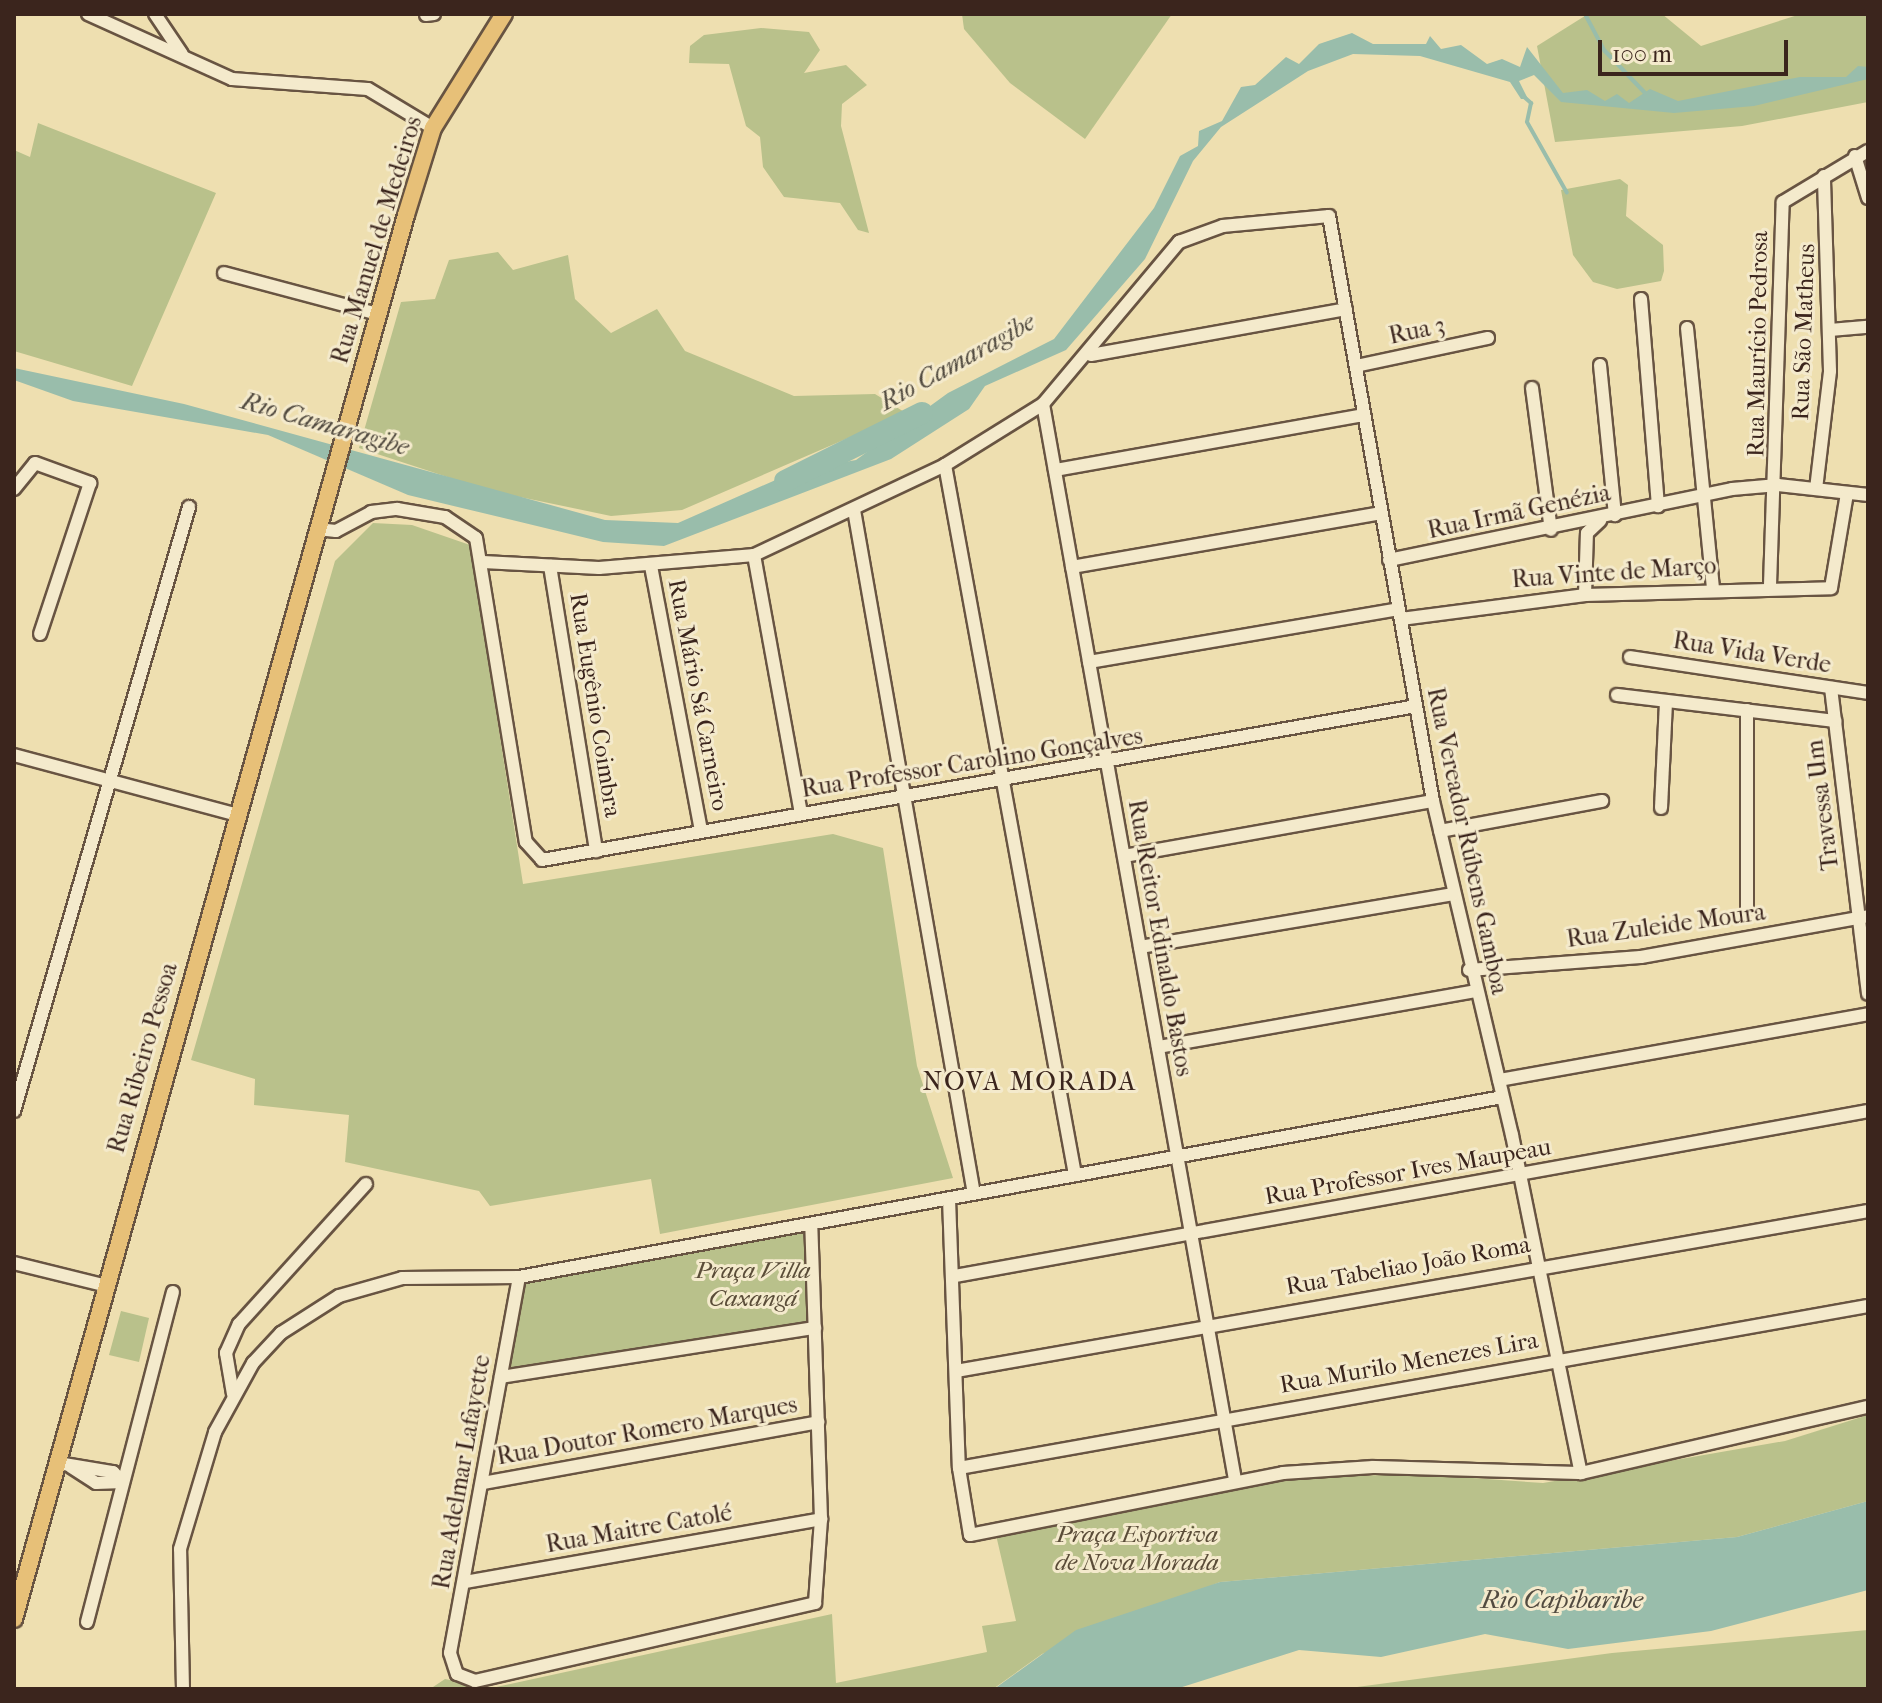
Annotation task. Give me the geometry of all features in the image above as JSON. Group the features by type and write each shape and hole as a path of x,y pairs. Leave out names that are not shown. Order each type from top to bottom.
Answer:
{"main road":[{"name":"Rua Manuel de Medeiros","path":"323,511 433,128 504,14"},
{"name":"Rua Ribeiro Pessoa","path":"14,1619 22,1566 64,1465 103,1285 323,511"}],"street":[{"path":"88,14 184,57 253,83 353,84 433,128"},
{"path":"155,14 184,57"},
{"path":"426,15 434,14"},
{"name":"Rua Maurício Pedrosa","path":"1770,585 1778,485 1783,202 1855,156 1868,151"},
{"path":"1855,156 1868,198"},
{"name":"Rua São Matheus","path":"1816,489 1830,330 1824,176"},
{"name":"Rua Vereador Rúbens Gamboa","path":"1091,355 1179,242 1223,226 1329,216 1433,801 1469,970 1521,1174 1581,1473"},
{"path":"224,273 378,314"},
{"path":"1641,299 1658,506"},
{"path":"317,529 336,531 371,512 417,511 470,529 483,562 550,566 651,566 754,555 945,465 1043,404 1091,355 1346,309"},
{"path":"1830,330 1868,327"},
{"path":"1687,328 1713,588"},
{"name":"Rua 3","path":"1356,366 1488,338"},
{"path":"1585,595 1587,533 1615,515 1600,365"},
{"path":"1532,388 1551,530"},
{"name":"Rua Reitor Edinaldo Bastos","path":"1043,404 1235,1480"},
{"path":"1055,470 1364,415"},
{"path":"14,489 35,463 90,483 40,634"},
{"path":"945,465 1075,1175"},
{"name":"Rua Irmã Genézia","path":"1389,560 1551,530 1706,494 1778,485 1868,495"},
{"name":"Rua Vinte de Março","path":"1089,662 1400,614 1585,595 1770,585 1831,588 1847,493"},
{"path":"14,1111 189,507"},
{"path":"854,510 974,1194"},
{"path":"1072,567 1381,513"},
{"path":"754,555 801,813"},
{"name":"Rua Professor Carolino Gonçalves","path":"483,562 526,842 535,857 596,851 906,794 1105,764 1416,706"},
{"name":"Rua Eugênio Coimbra","path":"550,566 596,851"},
{"name":"Rua Mário Sá Carneiro","path":"651,566 701,831"},
{"name":"Rua Vida Verde","path":"1630,657 1868,693"},
{"name":"Travessa Um","path":"1831,688 1861,882 1868,994"},
{"path":"1617,695 1835,721"},
{"path":"1661,808 1666,701"},
{"path":"1747,710 1747,908"},
{"path":"14,755 238,815"},
{"path":"1124,856 1433,801"},
{"path":"1440,831 1602,801"},
{"path":"1140,947 1454,894"},
{"name":"Rua Zuleide Moura","path":"1469,970 1641,957 1863,916"},
{"path":"1158,1047 1475,991"},
{"path":"1499,1080 1868,1014"},
{"path":"183,1689 180,1549 233,1394 281,1333 339,1296 402,1278 519,1277 1503,1097"},
{"name":"Rua Professor Ives Maupeau","path":"955,1276 1868,1111"},
{"path":"233,1394 226,1353 239,1324 366,1184"},
{"path":"949,1199 955,1276 959,1468 970,1535 1235,1480 1373,1467 1581,1473 1868,1407"},
{"name":"Rua Tabeliao João Roma","path":"956,1371 1207,1323 1868,1211"},
{"path":"811,1225 821,1519"},
{"path":"14,1263 103,1285"},
{"name":"Rua Adelmar Lafayette","path":"519,1277 450,1653 457,1674 490,1679 815,1603 821,1519"},
{"path":"87,1622 173,1292"},
{"name":"Rua Murilo Menezes Lira","path":"959,1468 1224,1418 1868,1306"},
{"path":"501,1377 815,1328"},
{"name":"Rua Doutor Romero Marques","path":"483,1483 819,1422"},
{"path":"64,1465 113,1472 123,1482"},
{"name":"Rua Maitre Catolé","path":"465,1582 821,1519"}],"green space":[{"path":"962,14 1172,14 1085,139 1010,83 964,29"},
{"path":"1588,14 1662,14 1701,46 1801,14 1868,14 1868,102 1742,126 1555,142 1537,46"},
{"path":"761,28 809,32 820,50 804,73 846,65 867,85 842,104 841,126 869,233 858,230 840,203 784,197 763,167 760,137 746,126 729,64 689,63 690,46 704,35"},
{"path":"38,123 216,193 132,386 14,351 14,150 30,157"},
{"path":"1620,179 1628,185 1626,216 1663,245 1664,271 1661,281 1617,289 1593,282 1573,255 1561,190"},
{"path":"498,252 513,270 568,255 575,299 611,333 657,309 685,351 794,396 875,394 906,413 682,510 611,516 487,490 359,448 401,302 435,299 449,260"},
{"path":"373,523 412,525 470,545 523,884 833,834 883,848 917,1066 953,1178 660,1234 651,1179 490,1206 479,1191 345,1162 349,1115 254,1105 255,1079 191,1060 335,561"},
{"name":"Praça Villa Caxangá","path":"808,1229 808,1322 509,1372 522,1282"},
{"path":"121,1311 149,1318 139,1362 109,1355"},
{"name":"Praça Esportiva de Nova Morada","path":"1868,1415 1868,1501 1737,1537 1220,1582 1042,1654 993,1689 430,1689 445,1679 492,1688 832,1614 836,1683 987,1652 982,1626 1016,1621 996,1535 1259,1479 1416,1474 1543,1483 1785,1441"},
{"path":"1868,1630 1868,1689 1342,1689 1612,1653"}],"water":[{"name":"Rio Camaragibe","path":"1352,33 1373,44 1426,44 1430,36 1441,49 1461,45 1487,64 1502,59 1520,67 1527,47 1563,93 1587,90 1605,101 1617,94 1629,103 1650,89 1678,101 1800,77 1846,77 1858,66 1868,67 1868,79 1754,106 1674,113 1561,102 1534,75 1519,81 1528,99 1521,99 1510,82 1420,56 1353,54 1308,71 1221,127 1193,161 1145,259 1066,350 985,386 969,409 891,459 664,546 603,542 408,495 268,435 73,401 14,380 14,368 184,404 605,520 678,523 796,471 856,460 948,393 1054,339 1154,208 1180,156 1198,146 1199,131 1222,121 1241,87 1255,85 1286,57 1299,64 1319,44"},
{"name":"Rio Capibaribe","path":"1868,1501 1868,1590 1711,1631 1568,1649 1485,1634 1381,1657 1299,1650 1176,1689 994,1689 1076,1630 1220,1582 1737,1537"}],"waterway":[{"path":"1586,16 1605,51 1645,93"},
{"path":"1523,96 1531,103 1527,122 1567,193"},
{"name":"Rio Camaragibe","path":"785,481 922,413"}],"district":[{"name":"NOVA MORADA","path":"1030,1082"}]}
